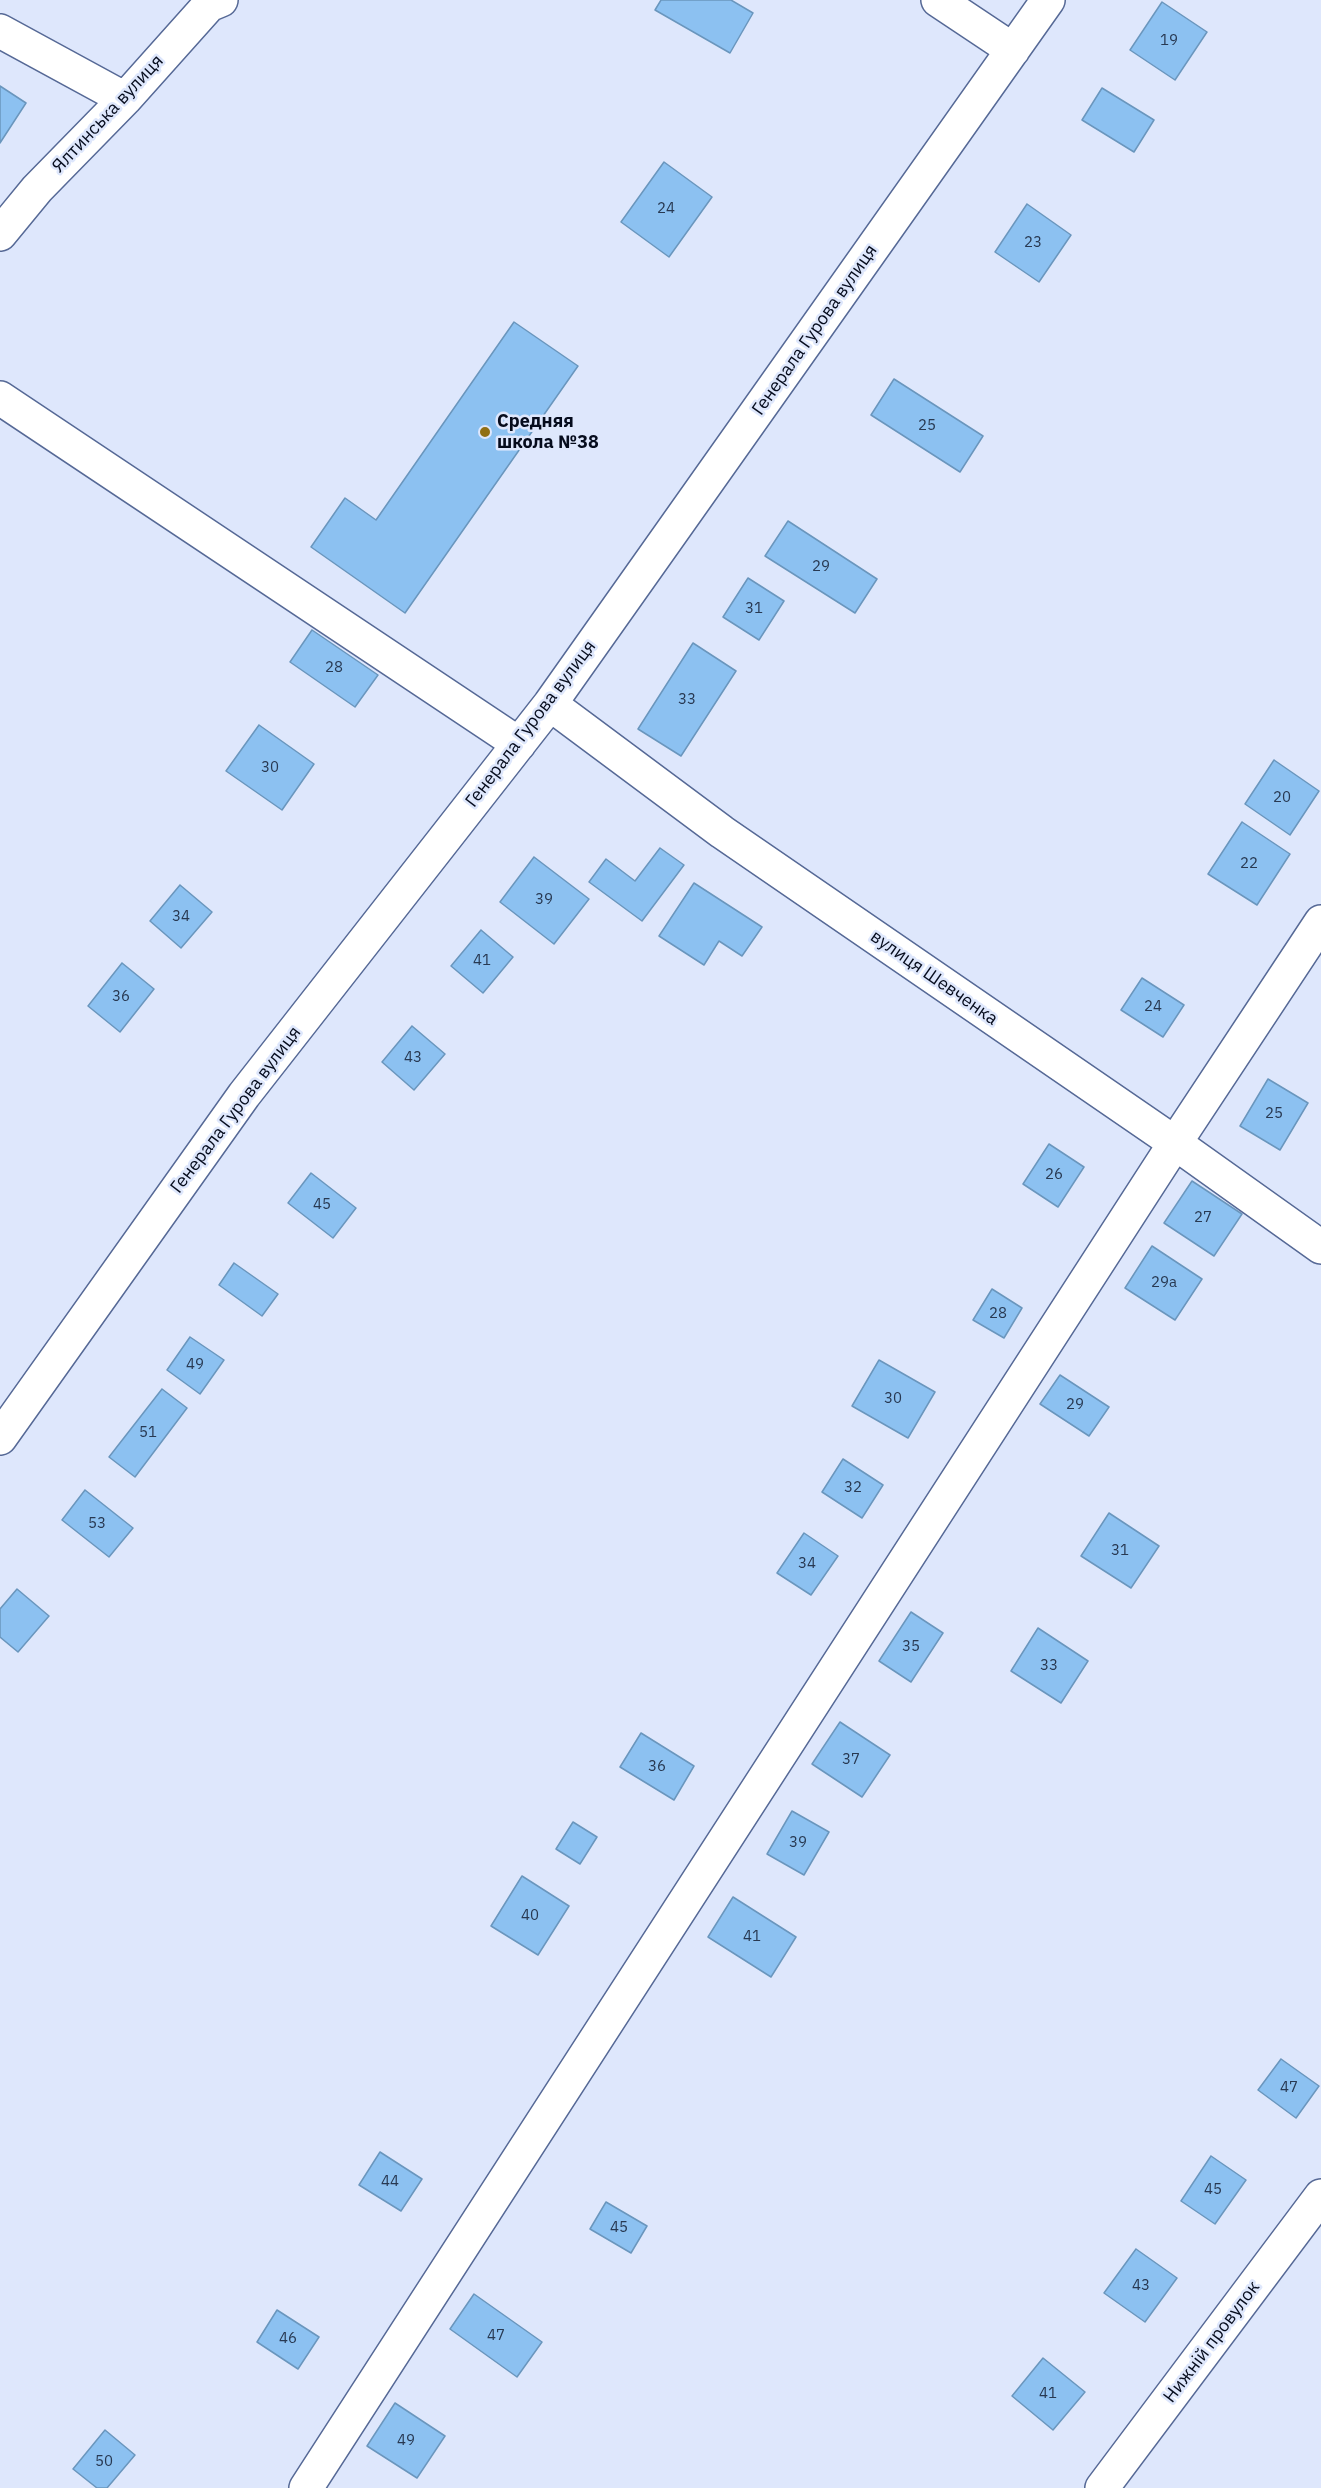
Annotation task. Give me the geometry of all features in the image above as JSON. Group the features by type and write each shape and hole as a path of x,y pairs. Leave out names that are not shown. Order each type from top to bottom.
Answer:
{"street":[{"name":"Ялтинська вулиця","path":"0,234 37,189 125,99 209,5 221,0"},
{"path":"938,0 1013,50"},
{"name":"Генерала Гурова вулиця","path":"0,1438 244,1095 550,704 1048,0"},
{"path":"0,31 125,99"},
{"path":"0,398 519,744"},
{"name":"вулиця Шевченка","path":"550,704 722,832 1175,1143 1321,1247"},
{"path":"306,2488 1175,1143 1321,922"},
{"name":"Нижній провулок","path":"1102,2488 1321,2196"}],"building":[{"path":"661,0 731,0 753,13 730,53 655,10"},
{"path":"1162,2 1207,32 1175,80 1130,50"},
{"path":"0,86 26,103 0,143"},
{"path":"1102,88 1154,120 1134,152 1082,120"},
{"path":"664,162 712,197 669,257 621,222"},
{"path":"1027,204 1071,235 1039,282 995,252"},
{"name":"Средняя школа №38","path":"514,322 578,366 405,613 311,547 345,498 376,520"},
{"path":"894,379 983,436 960,472 871,415"},
{"path":"788,521 877,579 855,613 765,556"},
{"path":"748,578 784,601 759,640 723,617"},
{"path":"312,630 378,675 355,707 290,662"},
{"path":"693,643 736,671 681,756 638,729"},
{"path":"259,725 314,764 282,810 226,771"},
{"path":"1274,760 1319,791 1290,835 1245,804"},
{"path":"1242,822 1290,854 1257,905 1208,874"},
{"path":"660,848 684,865 642,921 589,882 606,859 635,881"},
{"path":"534,857 589,899 554,944 500,902"},
{"path":"694,883 762,927 742,956 719,941 704,965 659,936"},
{"path":"180,885 212,912 181,948 150,921"},
{"path":"481,930 513,957 483,993 451,966"},
{"path":"122,963 154,989 120,1032 88,1006"},
{"path":"1142,978 1184,1005 1163,1037 1121,1010"},
{"path":"412,1026 445,1054 414,1090 382,1062"},
{"path":"1268,1079 1308,1103 1280,1150 1240,1126"},
{"path":"1049,1144 1084,1167 1058,1207 1023,1184"},
{"path":"311,1173 356,1208 333,1238 288,1203"},
{"path":"1192,1181 1242,1214 1214,1256 1164,1223"},
{"path":"1152,1246 1202,1279 1175,1320 1125,1288"},
{"path":"234,1263 278,1294 262,1316 219,1285"},
{"path":"992,1289 1022,1308 1004,1338 973,1320"},
{"path":"190,1337 224,1360 200,1394 167,1370"},
{"path":"879,1360 935,1392 908,1438 852,1406"},
{"path":"1060,1375 1109,1407 1089,1436 1040,1404"},
{"path":"162,1389 187,1408 135,1477 109,1457"},
{"path":"843,1459 883,1485 862,1518 822,1492"},
{"path":"85,1490 133,1528 109,1557 62,1520"},
{"path":"1109,1513 1159,1546 1131,1588 1081,1556"},
{"path":"804,1533 838,1556 811,1595 777,1573"},
{"path":"17,1589 49,1616 18,1652 0,1637 0,1609"},
{"path":"911,1612 943,1633 911,1682 879,1661"},
{"path":"1038,1628 1088,1661 1061,1703 1011,1671"},
{"path":"840,1722 890,1755 862,1797 812,1764"},
{"path":"641,1733 694,1766 674,1800 620,1767"},
{"path":"792,1811 829,1832 804,1875 767,1854"},
{"path":"573,1822 597,1837 580,1864 556,1849"},
{"path":"522,1876 569,1906 538,1955 491,1926"},
{"path":"733,1897 796,1937 771,1977 708,1937"},
{"path":"1281,2059 1319,2086 1296,2118 1258,2090"},
{"path":"380,2152 422,2179 401,2211 359,2185"},
{"path":"1211,2156 1246,2180 1215,2224 1181,2201"},
{"path":"606,2202 647,2226 631,2253 590,2229"},
{"path":"1136,2249 1177,2278 1145,2322 1104,2293"},
{"path":"474,2294 542,2342 517,2377 450,2329"},
{"path":"277,2310 319,2337 298,2369 257,2342"},
{"path":"1043,2358 1085,2392 1053,2430 1012,2396"},
{"path":"395,2403 445,2436 417,2478 367,2446"},
{"path":"105,2430 135,2455 107,2488 97,2488 73,2469"}],"place":[{"name":"Средняя школа №38","path":"485,432"}]}
